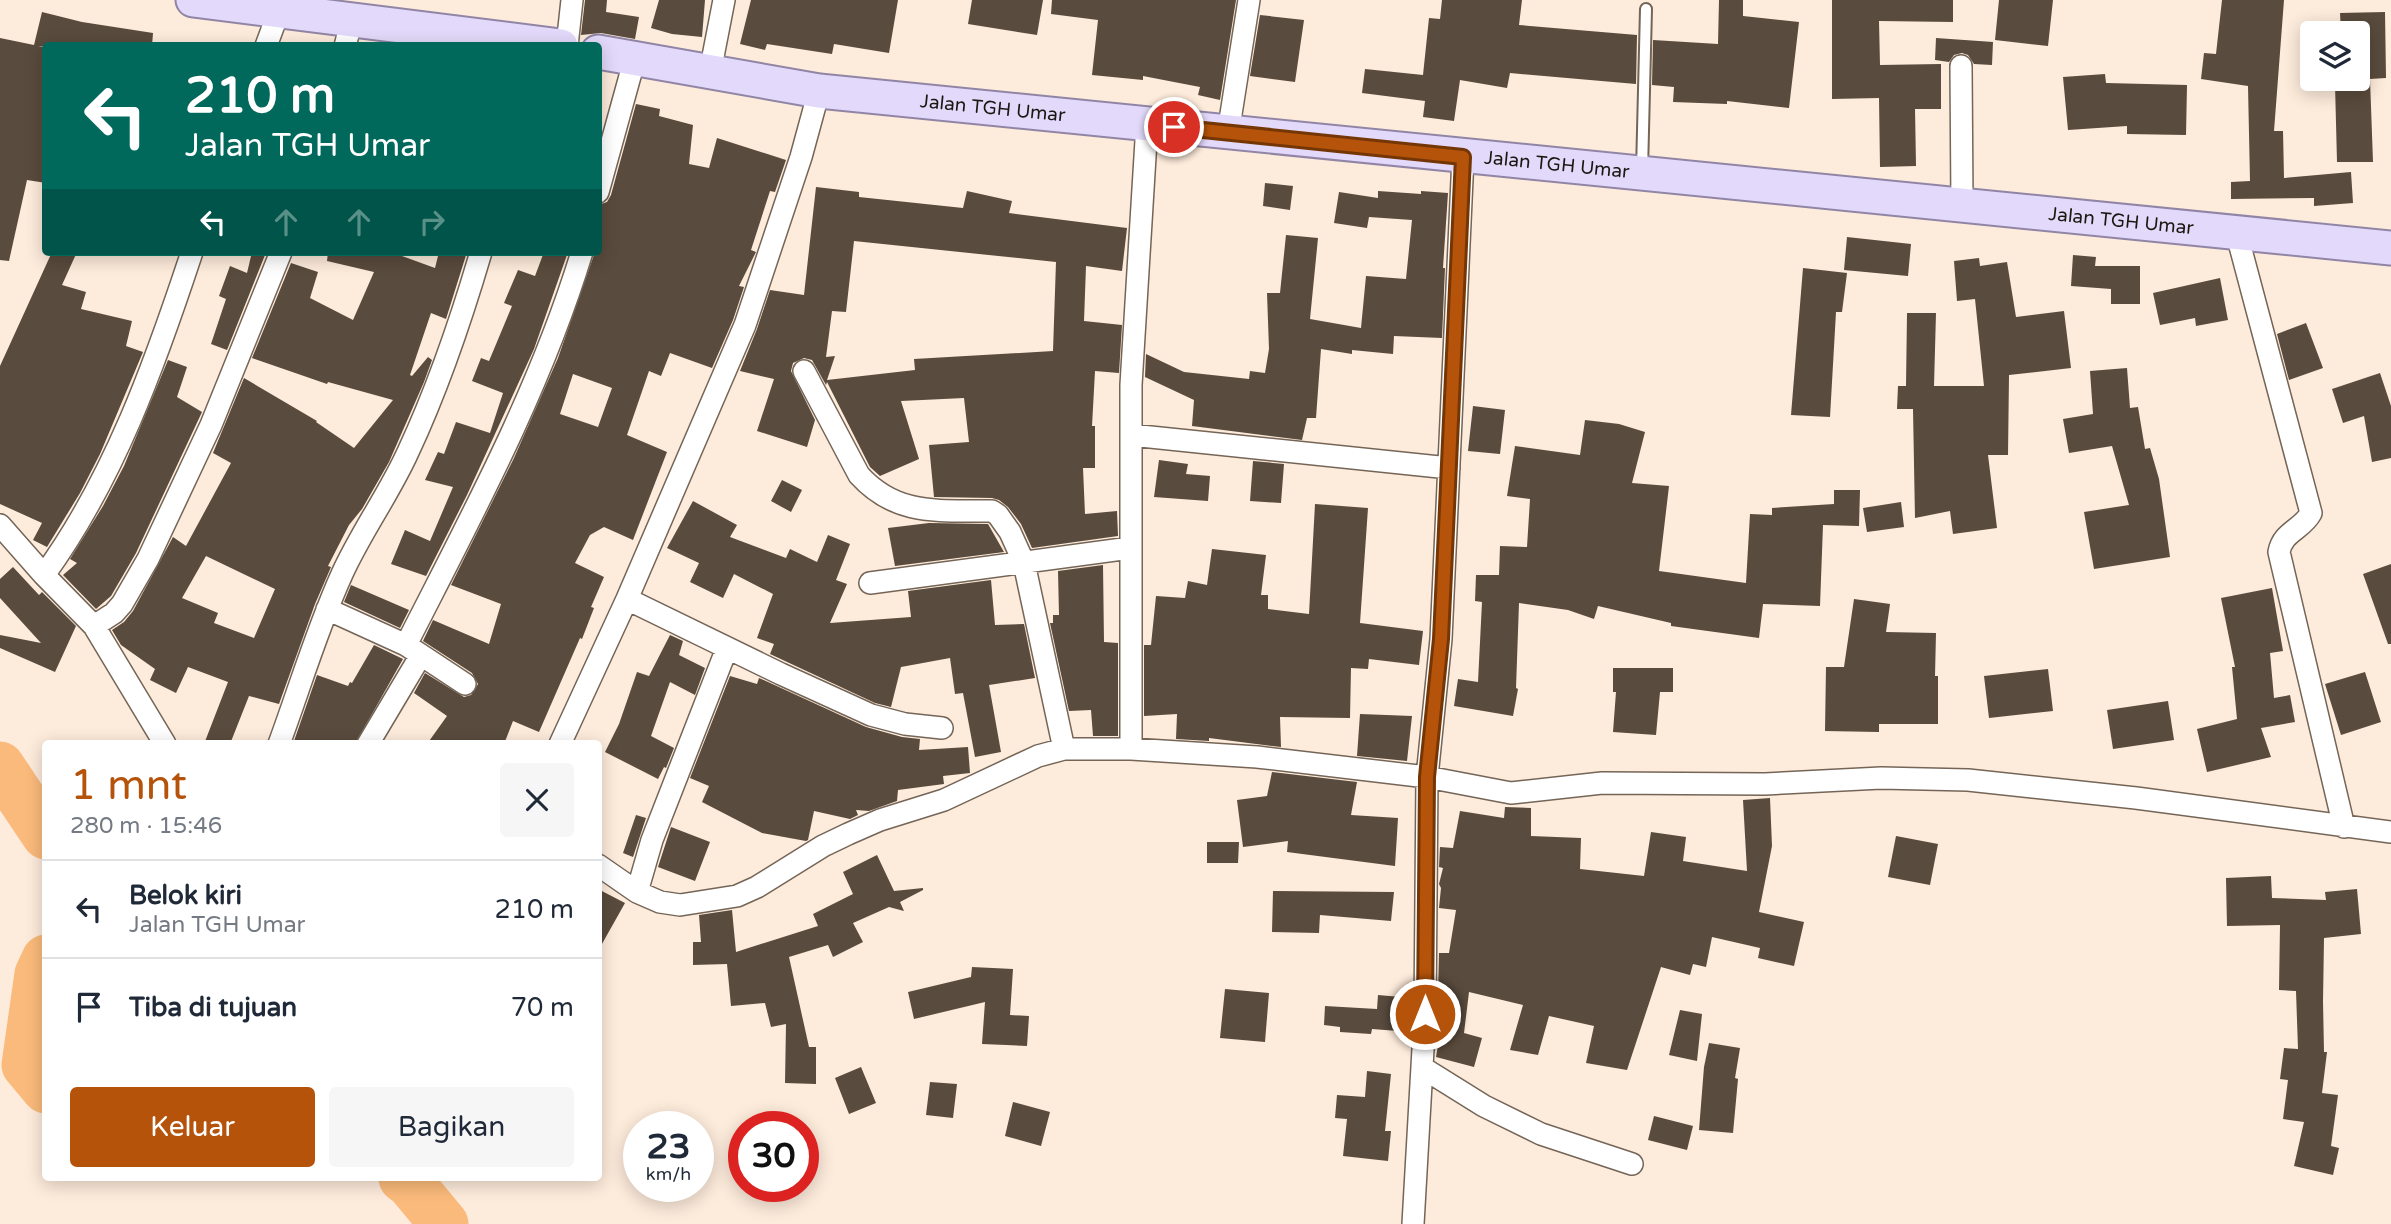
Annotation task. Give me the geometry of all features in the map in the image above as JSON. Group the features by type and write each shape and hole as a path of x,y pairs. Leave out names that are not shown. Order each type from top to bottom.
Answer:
{"main road":[{"path":"194,0 239,3 356,22 522,42"},
{"name":"Jalan TGH Umar","path":"602,53 819,91 2391,248"}],"street":[{"path":"567,42 572,0"},
{"path":"710,72 724,0"},
{"path":"1228,133 1249,0"},
{"path":"267,42 279,11"},
{"path":"602,178 635,58"},
{"path":"1961,66 1962,205"},
{"path":"562,740 628,599 745,325 801,157 819,91"},
{"path":"1131,749 1131,385 1147,124"},
{"path":"1413,1224 1423,1068 1427,777 1441,639 1463,157"},
{"path":"2236,231 2311,513 2304,524 2288,533 2281,541 2279,552 2344,827"},
{"path":"44,575 75,529 122,438 149,374 191,256"},
{"path":"94,626 108,619 122,604 148,559 211,425 279,256"},
{"path":"280,740 327,609 358,541 408,454 464,310 480,256"},
{"path":"370,740 541,369 567,302 581,256"},
{"path":"804,371 859,475 871,488 917,510 992,511 998,515 1024,563 1064,750"},
{"path":"1131,435 1450,468"},
{"path":"0,525 94,626 163,740"},
{"path":"870,583 1130,548"},
{"path":"628,599 871,715 905,724 942,728"},
{"path":"327,609 413,650 465,684"},
{"path":"637,892 652,840 727,648"},
{"path":"602,868 637,892 660,902 680,905 737,897 848,834 880,820 944,800 1038,756 1064,750 1131,749 1257,757 1427,777 1511,793 1602,783 1765,784 1881,778 1968,780 2136,798 2391,832"},
{"path":"1423,1068 1485,1106 1541,1134 1632,1164"}],"lane":[{"path":"1642,174 1646,9"}],"building":[{"path":"585,0 607,0 606,12 639,17 635,39 601,33 581,35"},
{"path":"659,0 705,0 702,37 672,34 651,28"},
{"path":"751,0 898,0 889,53 834,44 832,54 767,44 765,50 740,44"},
{"path":"972,0 1043,0 1037,35 968,24"},
{"path":"1052,0 1236,0 1220,100 1198,95 1200,87 1143,76 1143,80 1092,75 1098,20 1051,14"},
{"path":"1442,0 1522,0 1519,25 1637,35 1636,84 1510,73 1507,88 1460,80 1454,121 1423,117 1425,101 1362,93 1365,69 1423,75 1429,18 1440,19"},
{"path":"1719,0 1743,0 1743,16 1799,22 1789,108 1727,101 1727,104 1673,102 1674,87 1652,85 1653,40 1718,44"},
{"path":"1832,0 1953,0 1953,22 1879,21 1880,65 1941,64 1941,109 1915,109 1916,166 1880,167 1879,98 1832,99"},
{"path":"1999,0 2053,0 2048,46 1995,40"},
{"path":"2222,0 2284,0 2274,131 2283,131 2284,178 2351,172 2353,203 2314,206 2314,198 2231,199 2231,182 2250,181 2248,86 2201,79 2204,53 2216,54"},
{"path":"42,12 82,22 153,33 152,42 42,42 42,46 38,46 42,46 42,182 27,180 9,261 0,260 0,38 34,45"},
{"path":"2385,12 2386,78 2370,79 2370,21 2340,21 2340,13"},
{"path":"1260,15 1304,20 1295,82 1250,76"},
{"path":"1936,38 1993,42 1992,65 1974,64 1968,55 1962,53 1954,55 1949,62 1935,60"},
{"path":"2105,74 2106,83 2187,85 2186,135 2127,134 2127,126 2068,130 2063,77"},
{"path":"2370,79 2373,162 2337,162 2335,91 2370,91"},
{"path":"636,104 660,109 659,116 693,125 689,164 709,168 717,138 786,160 775,192 770,191 751,250 756,252 739,286 744,287 712,368 670,353 661,376 649,371 627,435 667,452 633,540 604,527 590,535 575,563 604,577 591,607 594,608 582,639 580,638 539,732 513,721 506,740 430,740 447,716 414,693 425,673 464,697 471,695 478,684 472,673 423,641 433,620 489,644 501,604 451,585 514,458 558,358 594,256 602,256 602,204 607,202","holes":["573,374 612,388 598,427 560,414"]},
{"path":"1265,183 1293,186 1290,210 1263,206"},
{"path":"816,187 859,192 859,197 963,208 967,191 1012,201 1009,213 1127,228 1122,271 1086,266 1084,321 1122,325 1119,373 1095,371 1092,426 1095,426 1095,468 1083,468 1085,514 1117,511 1118,536 1032,548 1021,524 999,500 934,497 929,445 969,442 964,398 901,401 919,459 880,476 870,467 827,382 826,385 812,360 804,358 793,363 791,371 815,420 807,447 757,431 774,379 740,371 770,290 804,295","holes":["854,241 1056,262 1053,351 914,359 915,370 827,380 835,356 826,357 832,311 846,312"]},
{"path":"1378,191 1448,193 1442,338 1394,336 1393,354 1352,350 1352,354 1321,349 1316,418 1307,418 1302,440 1192,426 1194,400 1145,377 1146,354 1184,372 1249,379 1250,371 1265,373 1269,349 1267,293 1280,293 1286,235 1318,238 1310,319 1361,328 1366,276 1406,279 1412,220 1369,217 1367,228 1334,223 1339,192 1378,198"},
{"path":"1847,237 1911,244 1908,276 1844,270"},
{"path":"2073,255 2096,257 2095,266 2140,266 2140,304 2111,304 2111,289 2071,286"},
{"path":"50,256 75,256 62,285 86,292 81,309 132,321 126,346 143,352 100,454 47,547 33,540 42,523 0,504 0,366"},
{"path":"251,256 265,256 227,350 211,344 226,299 219,296 230,266 247,273"},
{"path":"328,256 402,256 435,268 438,256 466,256 446,319 431,313 410,375 412,376 428,357 432,360 424,382 389,462 362,509 349,525 328,566 331,567 279,704 249,696 232,740 206,740 228,682 188,667 176,693 150,680 155,669 121,645 112,630 124,622 133,611 173,537 186,546 231,463 213,453 244,378 317,421 354,448 393,400 328,382 327,384 252,358 291,263 318,272 310,298 353,320 374,272 327,261","holes":["206,556 275,589 254,638 214,623 218,613 182,598"]},
{"path":"542,256 567,256 534,349 467,495 426,576 391,564 405,530 430,541 453,487 425,480 438,452 444,454 456,422 490,433 503,393 472,381 481,358 489,361 512,306 504,303 518,270 535,276"},
{"path":"1979,258 1980,266 2007,262 2016,317 2064,311 2071,368 2009,375 2008,455 1988,455 1997,528 1953,534 1950,511 1915,518 1913,409 1897,409 1898,386 1906,386 1907,313 1936,313 1934,386 1984,386 1975,299 1957,301 1954,261"},
{"path":"1803,268 1847,273 1842,312 1836,312 1830,417 1791,415"},
{"path":"2220,278 2228,320 2196,326 2195,318 2160,325 2153,293"},
{"path":"2306,323 2323,368 2289,380 2277,334"},
{"path":"168,360 187,367 177,397 202,412 136,553 111,596 96,609 63,575 77,563 70,559 124,466"},
{"path":"2127,368 2130,408 2138,407 2145,449 2150,448 2159,479 2170,557 2094,569 2084,512 2129,505 2112,446 2069,453 2063,419 2093,414 2090,371"},
{"path":"2380,373 2391,406 2391,458 2372,462 2364,416 2343,423 2332,389"},
{"path":"1473,406 1505,410 1500,454 1468,451"},
{"path":"1585,420 1619,424 1645,432 1632,483 1669,486 1659,571 1746,583 1750,514 1772,515 1772,508 1834,504 1834,490 1860,490 1859,526 1823,525 1820,606 1763,604 1759,638 1671,626 1671,623 1598,606 1594,619 1568,610 1519,603 1518,689 1513,716 1454,706 1458,679 1478,682 1482,602 1475,601 1476,575 1499,575 1500,546 1527,547 1530,499 1507,496 1515,446 1580,455"},
{"path":"1159,460 1188,464 1186,474 1210,476 1208,501 1154,497"},
{"path":"1253,461 1284,464 1281,503 1250,501"},
{"path":"782,480 802,490 791,512 771,501"},
{"path":"693,501 737,525 730,537 786,558 790,549 817,562 828,535 850,544 836,580 847,584 830,623 911,617 908,591 991,580 995,625 1024,624 1035,678 989,685 1001,752 975,757 963,693 955,694 950,658 901,667 891,707 875,703 770,654 774,644 757,638 773,594 734,574 723,598 690,582 699,563 667,548"},
{"path":"1901,502 1904,527 1867,532 1863,508"},
{"path":"1315,504 1368,508 1360,623 1423,631 1419,665 1369,659 1368,669 1351,668 1350,718 1280,717 1281,747 1209,738 1209,741 1176,739 1177,714 1144,716 1144,645 1151,645 1156,596 1185,598 1188,581 1207,585 1212,549 1266,555 1261,595 1268,595 1268,609 1309,614"},
{"path":"929,523 988,524 1004,552 895,566 888,528"},
{"path":"2391,564 2391,644 2388,644 2363,574"},
{"path":"1103,565 1104,642 1118,643 1118,736 1093,736 1091,710 1069,711 1050,623 1053,623 1053,615 1059,615 1058,571"},
{"path":"13,567 39,595 42,592 76,626 55,672 0,648 0,635 41,643 0,598 0,579"},
{"path":"351,585 409,610 400,628 344,602"},
{"path":"2272,588 2283,651 2270,653 2274,698 2290,695 2295,722 2261,728 2271,757 2207,772 2197,729 2237,719 2232,667 2235,667 2221,598"},
{"path":"1854,599 1890,604 1886,632 1936,633 1938,724 1879,724 1879,732 1825,731 1826,667 1844,667"},
{"path":"670,635 683,641 679,655 705,668 695,695 670,682 651,736 674,748 658,779 605,752 619,724 637,672 649,676"},
{"path":"374,645 403,659 357,740 294,740 317,675 348,686"},
{"path":"1613,668 1673,668 1673,692 1660,692 1656,735 1613,732 1616,692 1613,692"},
{"path":"2048,669 2053,711 1989,718 1984,676"},
{"path":"2365,672 2381,722 2341,735 2325,684"},
{"path":"730,676 757,684 759,678 866,727 920,739 919,750 968,747 970,773 943,776 944,784 898,790 897,801 869,811 856,810 858,815 850,819 814,811 806,841 762,833 702,802 709,786 690,778"},
{"path":"2168,701 2174,740 2113,749 2107,710"},
{"path":"1360,714 1412,716 1407,761 1357,756"},
{"path":"1272,772 1357,782 1351,815 1398,818 1395,866 1287,852 1288,841 1243,847 1237,800 1267,796"},
{"path":"1770,798 1772,846 1759,912 1804,922 1794,966 1758,958 1760,948 1712,937 1706,967 1693,964 1690,975 1661,967 1627,1070 1586,1063 1594,1026 1549,1016 1538,1055 1510,1050 1523,1005 1469,992 1464,1033 1482,1038 1474,1067 1436,1057 1440,1034 1437,1034 1439,953 1449,953 1456,910 1439,908 1439,884 1443,868 1439,867 1440,847 1453,848 1460,811 1504,818 1505,807 1531,808 1531,836 1581,838 1580,869 1644,876 1651,832 1686,837 1683,861 1747,871 1743,800"},
{"path":"636,815 646,818 633,857 623,853"},
{"path":"671,827 710,842 695,881 658,867"},
{"path":"1896,836 1938,844 1930,885 1888,877"},
{"path":"1207,842 1239,842 1238,863 1207,863"},
{"path":"877,855 894,891 923,890 900,902 904,911 889,907 853,923 863,942 833,957 828,945 789,957 809,1047 816,1047 816,1084 785,1083 786,1024 771,1027 765,1003 731,1006 727,964 693,965 693,942 701,942 699,915 732,910 736,952 818,926 813,914 853,894 843,872"},
{"path":"2271,876 2272,898 2326,900 2325,892 2357,889 2361,934 2324,938 2324,1052 2327,1052 2322,1093 2338,1095 2331,1146 2339,1148 2333,1175 2294,1166 2304,1122 2283,1119 2288,1080 2280,1079 2284,1048 2298,1049 2296,991 2279,990 2280,925 2227,926 2226,878"},
{"path":"602,891 625,903 602,944"},
{"path":"1273,891 1394,892 1391,921 1320,915 1319,933 1272,932"},
{"path":"972,967 1013,969 1010,1015 1029,1016 1027,1046 982,1044 985,1002 914,1019 908,992 971,977"},
{"path":"1225,989 1269,993 1265,1042 1220,1038"},
{"path":"1378,995 1412,998 1411,1032 1372,1029 1371,1034 1340,1032 1340,1027 1324,1025 1325,1006 1377,1009"},
{"path":"1680,1010 1702,1014 1697,1061 1669,1055"},
{"path":"1709,1043 1740,1048 1735,1078 1738,1079 1733,1133 1699,1130 1704,1067"},
{"path":"861,1067 876,1103 849,1114 835,1078"},
{"path":"1367,1071 1391,1074 1385,1131 1391,1131 1388,1161 1343,1156 1347,1119 1335,1118 1337,1095 1365,1097"},
{"path":"930,1082 957,1084 953,1118 926,1115"},
{"path":"1013,1102 1050,1112 1041,1146 1005,1136"},
{"path":"1654,1116 1693,1126 1687,1150 1648,1140"}],"waterway":[{"path":"0,766 42,829"},
{"path":"42,968 26,1065 42,1084"},
{"path":"407,1181 444,1224"}],"route":[{"path":"1174,127 1463,157 1441,639 1427,777 1425,1014"}]}
